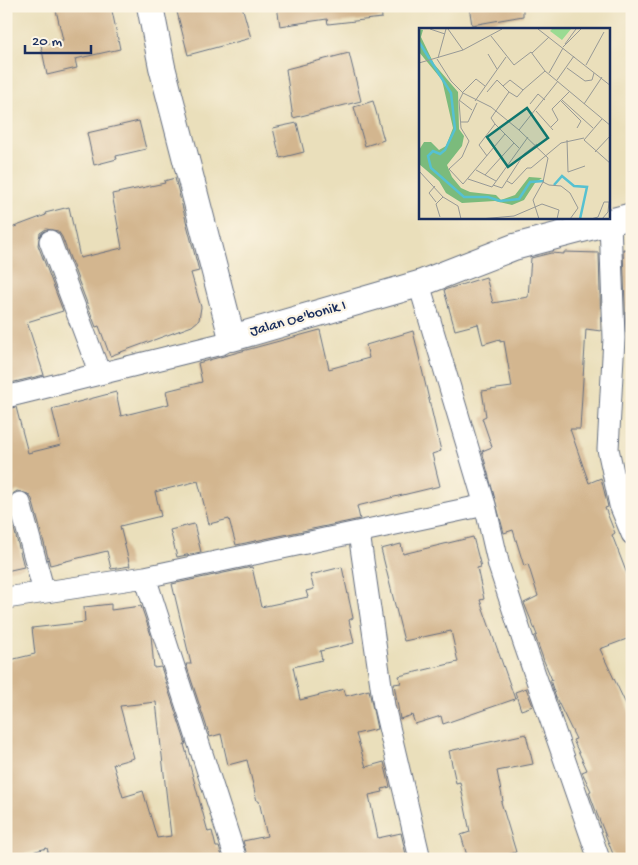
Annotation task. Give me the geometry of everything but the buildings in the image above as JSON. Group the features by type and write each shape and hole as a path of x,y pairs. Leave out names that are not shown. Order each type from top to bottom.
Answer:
{"street":[{"name":"Jalan Oe'bonik I","path":"150,6 162,67 232,338 419,284 514,247 621,218"},
{"path":"621,218 608,449 620,505 632,534"},
{"path":"50,241 100,374"},
{"path":"419,284 485,505 499,566 599,859"},
{"path":"6,397 221,344 232,338"},
{"path":"20,502 44,592"},
{"path":"6,598 145,577 485,505"},
{"path":"358,533 384,706 420,859"},
{"path":"145,577 236,859"}]}
